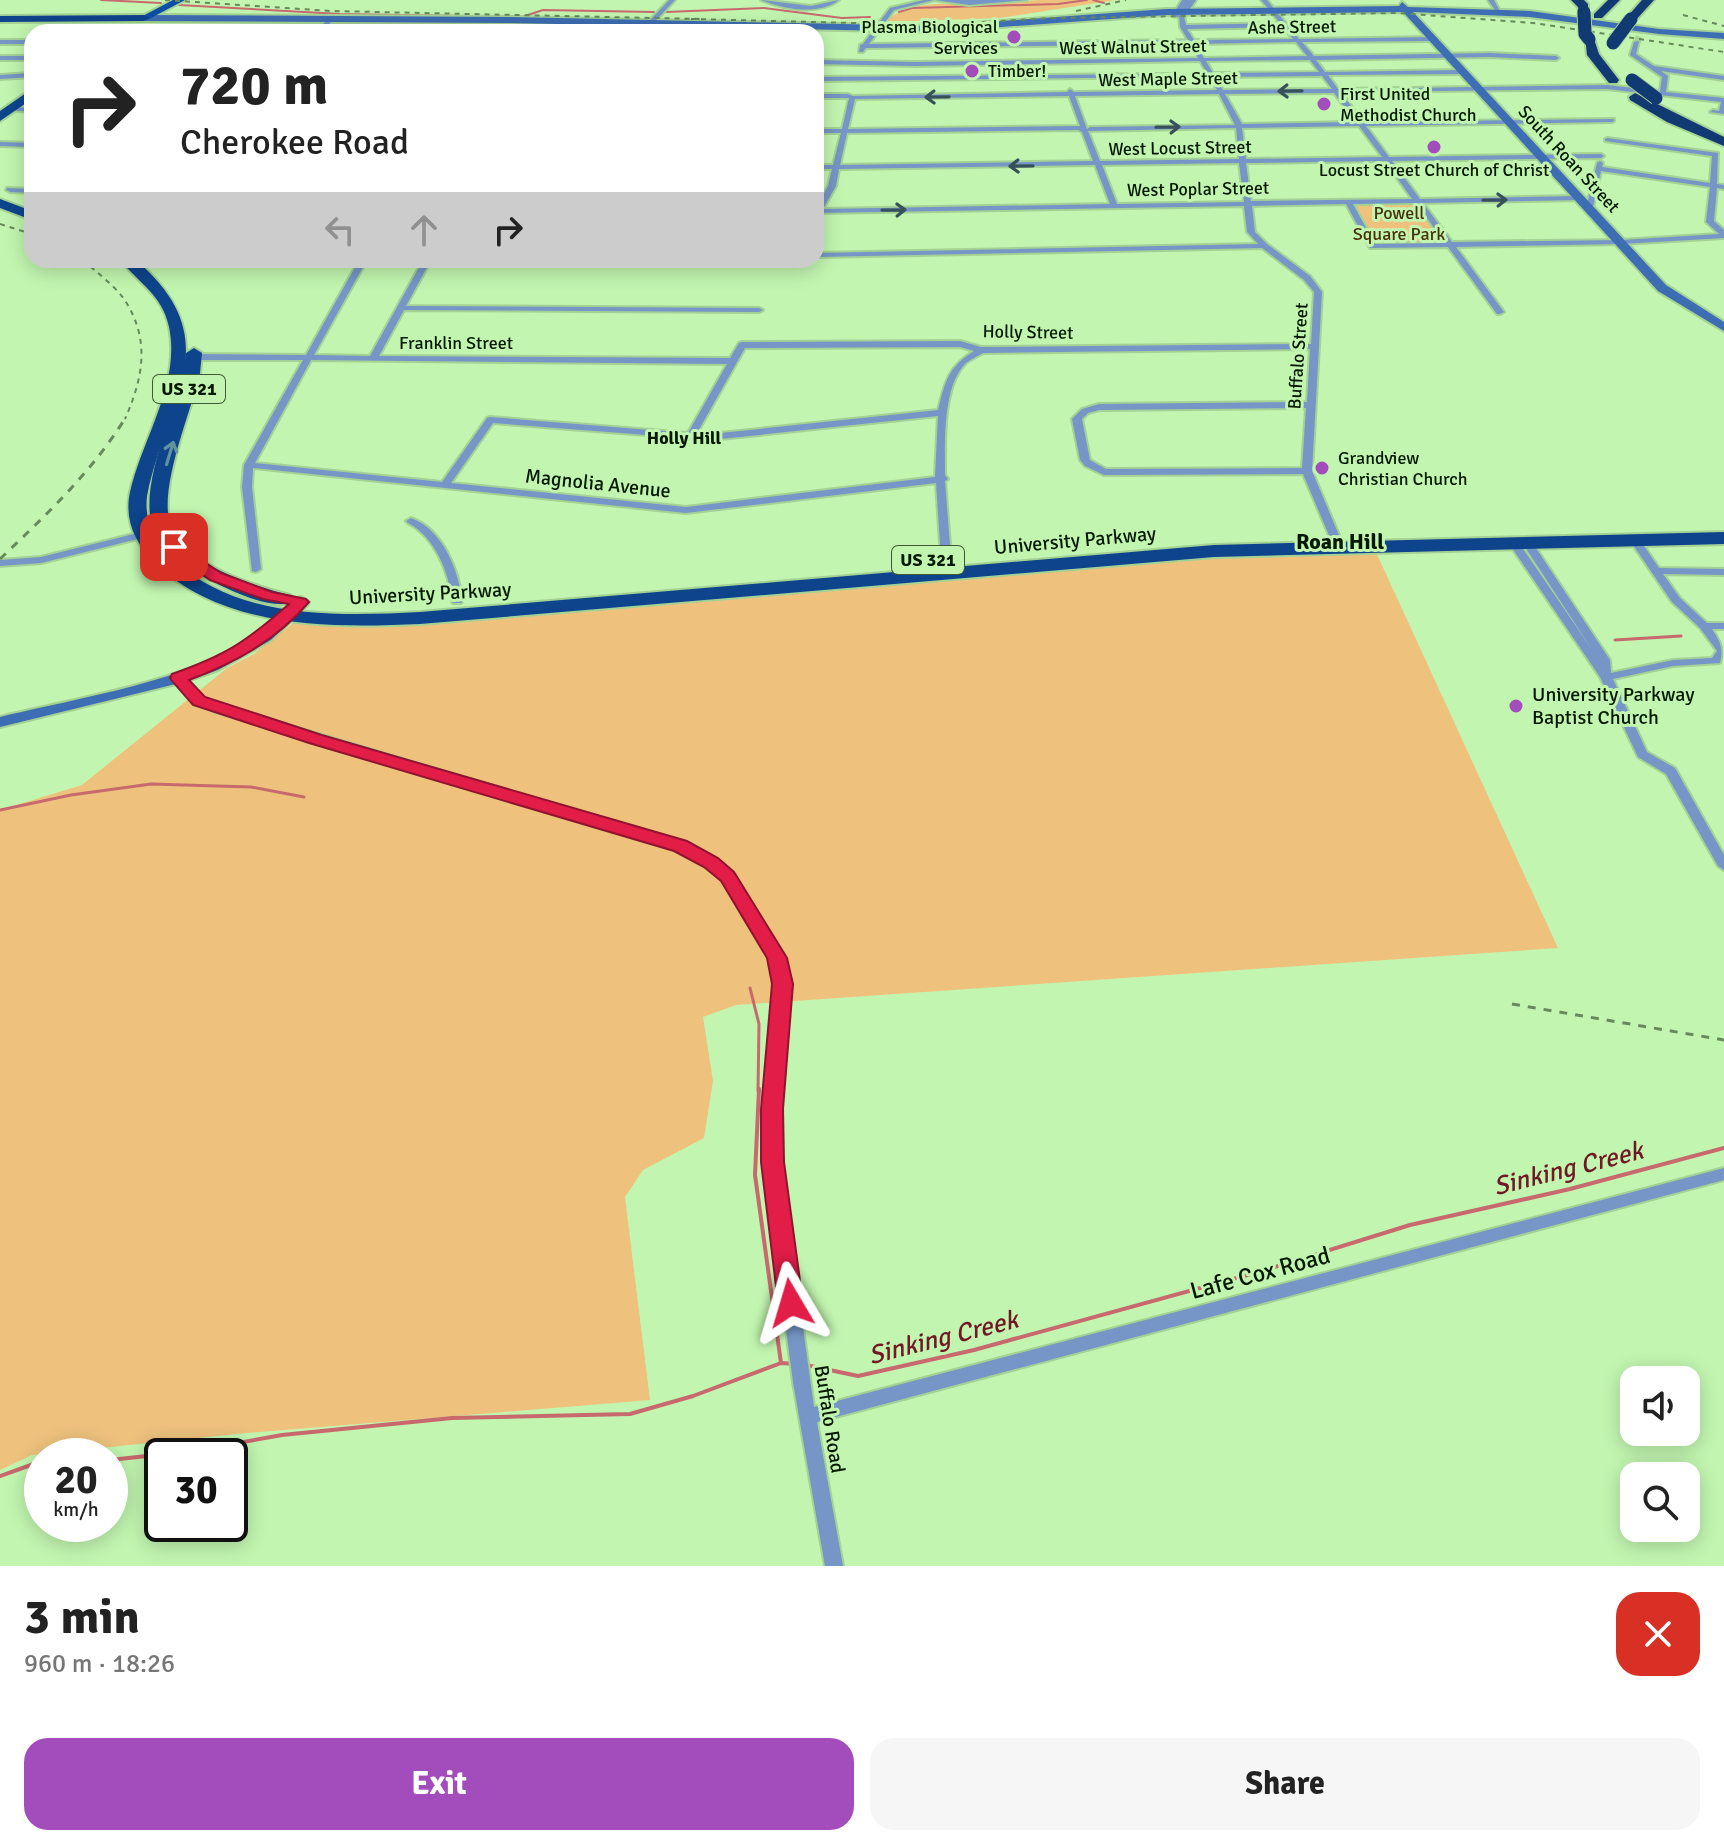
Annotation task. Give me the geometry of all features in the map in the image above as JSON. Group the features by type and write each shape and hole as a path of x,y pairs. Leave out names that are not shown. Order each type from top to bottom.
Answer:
{"highway":[{"path":"1577,0 1584,6 1585,34 1597,60 1613,80 1635,97 1720,148"},
{"path":"1590,40 1598,16 1614,0"},
{"path":"1631,0 1607,31 1610,46 1632,80 1724,133"},
{"path":"1610,46 1648,0"},
{"path":"0,19 140,20"},
{"path":"135,24 140,20"},
{"path":"132,24 140,20"},
{"path":"3,111 24,93"},
{"path":"3,111 24,98"},
{"path":"5,192 24,202"},
{"path":"0,203 24,213"},
{"name":"US 321","path":"137,268 165,300 188,357"},
{"name":"US 321","path":"152,268 170,287 185,311 188,357 139,491 138,523 152,532"},
{"name":"University Parkway","path":"1468,536 1520,542 1724,523"},
{"name":"University Parkway","path":"152,532 162,561 195,585 220,597 294,608 357,607 708,585 1142,549 1208,536 1337,539 1630,532 1724,538"},
{"name":"University Parkway","path":"294,608 326,619 390,620 708,585"}],"main road":[{"path":"140,20 180,0"},
{"path":"1183,9 1273,11 1404,7 1546,14 1641,31 1724,36"},
{"name":"South Roan Street","path":"1404,7 1669,294 1723,326"},
{"path":"824,27 968,28 1183,9 1273,11"},
{"path":"140,20 331,18 694,24"},
{"path":"0,722 178,678 237,654 265,637 294,608"}],"street":[{"path":"649,23 672,0"},
{"path":"764,0 807,7 825,6 836,0"},
{"path":"824,199 832,186 862,46 892,9 915,1 931,0"},
{"path":"938,0 1024,0"},
{"path":"1264,0 1312,58 1500,312"},
{"path":"1491,0 1499,12"},
{"name":"Buffalo Street","path":"1183,9 1183,27 1240,126 1251,232 1318,292 1307,471 1337,539"},
{"path":"326,24 331,18"},
{"path":"1183,27 1285,25"},
{"name":"Ashe Street","path":"862,46 1435,39"},
{"path":"0,42 24,42"},
{"path":"1637,42 1633,55 1665,76 1659,95"},
{"path":"959,46 963,63"},
{"name":"West Walnut Street","path":"824,62 1450,56 1556,58"},
{"path":"0,58 24,58"},
{"path":"1058,62 1114,206"},
{"path":"1654,68 1724,78"},
{"path":"1212,75 1465,72"},
{"path":"0,77 24,76"},
{"path":"824,79 1170,76"},
{"name":"West Maple Street","path":"824,96 1607,87 1724,101"},
{"path":"1713,112 1722,113 1724,101"},
{"path":"3,111 24,110"},
{"path":"824,131 1511,122 1613,116 1599,169 1584,202"},
{"path":"1607,140 1720,148 1710,222 1724,235"},
{"path":"0,144 24,145"},
{"name":"West Locust Street","path":"824,167 1601,156"},
{"path":"1599,169 1724,187"},
{"name":"West Poplar Street","path":"824,211 1417,201 1584,202"},
{"path":"1348,202 1373,246 1621,242 1724,235"},
{"path":"824,255 1264,246"},
{"path":"256,569 247,487 249,465 358,268"},
{"path":"373,359 423,268"},
{"path":"401,308 759,310"},
{"name":"Holly Street","path":"731,361 742,345 960,344 981,350 1314,346"},
{"path":"948,565 940,413 958,367 967,356 981,350"},
{"name":"Franklin Street","path":"188,357 731,361"},
{"path":"691,436 731,361"},
{"path":"1307,471 1104,472 1085,460 1077,419 1085,411 1099,407 1311,405"},
{"path":"445,485 490,420 711,437 940,413"},
{"name":"Magnolia Avenue","path":"249,465 686,510 943,479"},
{"path":"411,521 421,525 433,540 455,582 457,601"},
{"path":"0,563 32,561 152,532"},
{"path":"1606,677 1673,663 1716,661 1722,651 1704,626 1676,600 1630,532"},
{"path":"1520,542 1605,660 1606,677 1642,754 1671,771 1724,866"},
{"path":"1657,571 1724,572"},
{"path":"1704,626 1724,626"},
{"name":"Buffalo Road","path":"178,678 199,701 220,709 681,846 711,862 727,876 777,958 782,984 772,1109 772,1162 801,1382 834,1566"},
{"name":"Lafe Cox Road","path":"807,1417 1724,1174"}],"green space":[{"path":"1116,0 1000,18 886,22 904,10 927,5"},
{"name":"Powell Square Park","path":"1416,203 1445,243 1377,244 1352,204"},
{"path":"1375,550 1558,948 736,1005 703,1017 713,1081 704,1138 643,1170 625,1197 650,1400 198,1438 144,1438 144,1444 128,1445 128,1438 24,1438 24,1459 0,1470 0,810 82,785 227,668 254,654 292,624 358,625 1191,556"}],"waterway":[{"path":"101,0 161,3"},
{"path":"899,12 912,8 1058,4 1087,0"},
{"path":"1093,0 1104,3"},
{"path":"179,5 340,14 522,17 543,10 654,12"},
{"path":"666,12 764,8 842,18 870,17"},
{"path":"1615,640 1681,636"},
{"path":"0,810 71,795 151,784 251,787 304,797"},
{"path":"750,988 759,1024 758,1091"},
{"path":"759,1089 755,1175 781,1363"},
{"name":"Sinking Creek","path":"806,1365 858,1376 974,1350 1262,1271 1410,1225 1570,1189 1724,1148"},
{"name":"Sinking Creek","path":"128,1458 193,1451 282,1435 452,1418 630,1414 693,1396 781,1363"},
{"name":"Sinking Creek","path":"781,1363 795,1364"},
{"name":"Sinking Creek","path":"0,1476 24,1467"}],"tunnel":[{"path":"1637,42 1640,33"}],"railway":[{"path":"165,0 331,11 701,19"},
{"path":"1076,11 1126,0"},
{"path":"691,19 933,25 1050,18 1398,13 1533,23 1724,52"},
{"path":"1683,15 1724,26"},
{"path":"0,224 24,232"},
{"path":"92,268 124,299 138,329 140,374 125,418"},
{"path":"0,559 83,474 125,418"},
{"path":"1512,1004 1724,1040"}],"place":[{"name":"Plasma Biological Services","path":"1014,37"},
{"name":"Timber!","path":"972,71"},
{"name":"First United Methodist Church","path":"1324,104"},
{"name":"Locust Street Church of Christ","path":"1434,147"},
{"name":"Grandview Christian Church","path":"1322,468"},
{"name":"University Parkway Baptist Church","path":"1516,706"}],"district":[{"name":"Holly Hill","path":"684,438"},
{"name":"Roan Hill","path":"1340,541"}],"route":[{"path":"174,547 204,570 240,587 301,602 265,637 220,663 178,678 199,701 315,739 681,846 711,862 727,876 765,934 777,958 782,984 772,1109 772,1162 791,1303"}]}
